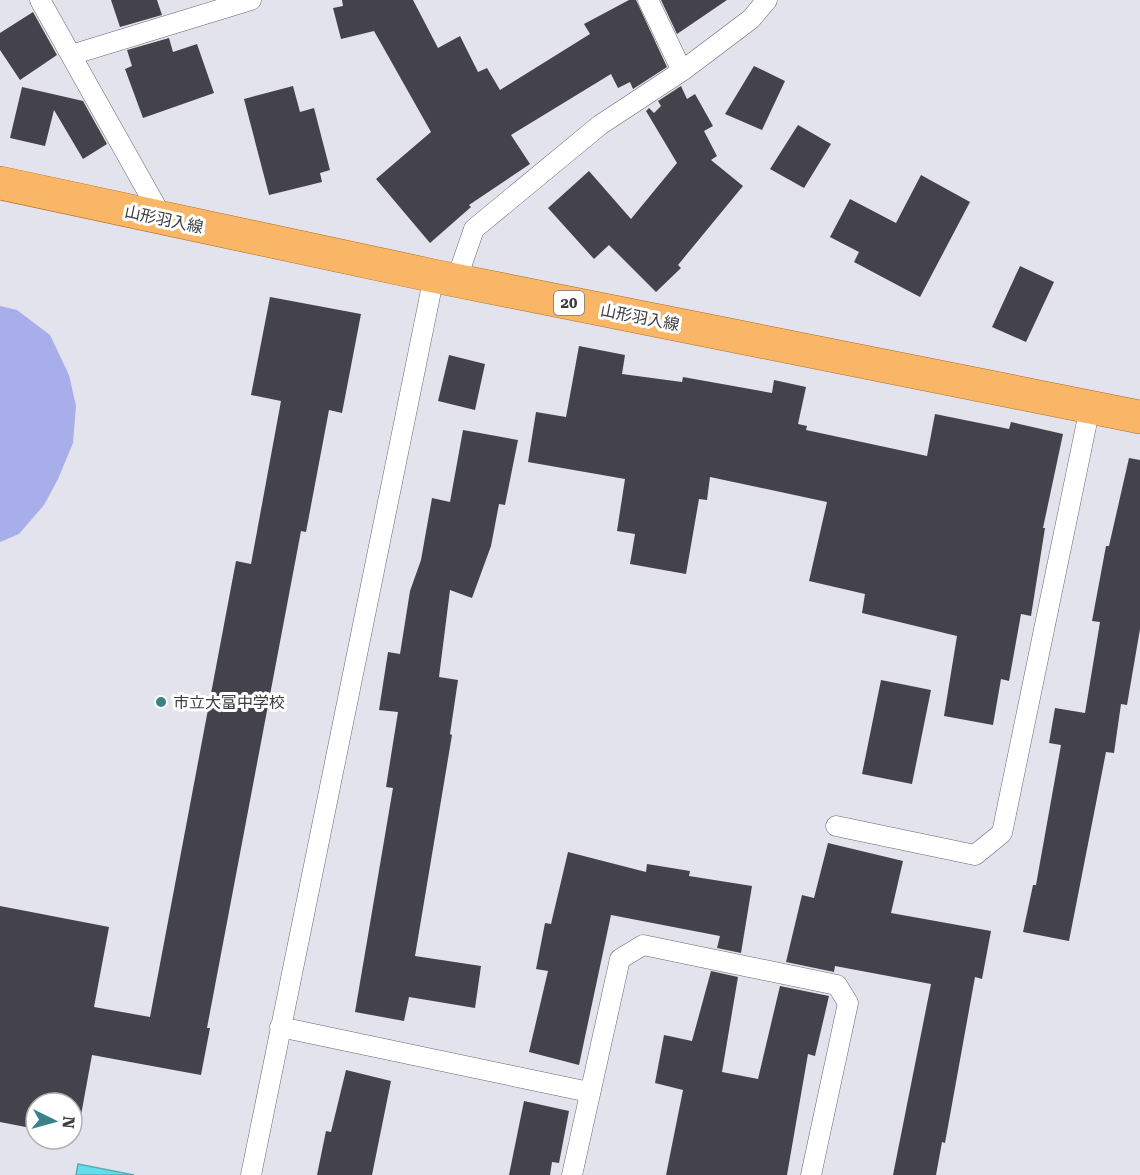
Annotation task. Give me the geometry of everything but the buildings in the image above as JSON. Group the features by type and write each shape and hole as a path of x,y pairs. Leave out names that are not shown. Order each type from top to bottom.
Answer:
{"main road":[{"name":"山形羽入線","path":"0,183 445,278 1140,417"}],"lane":[{"path":"40,0 163,219"},
{"path":"71,56 251,0"},
{"path":"648,0 682,71"},
{"path":"251,1175 280,1027 445,278 474,229 600,125 682,71 751,19 767,0"},
{"path":"836,826 975,855 1002,833 1090,407"},
{"path":"572,1175 620,959 643,945 837,985 848,1003 811,1175"},
{"path":"280,1027 589,1092"}],"shaded area":[{"path":"0,306 17,310 50,335 69,375 76,406 73,443 44,505 19,534 0,542"},
{"path":"78,1164 134,1175 76,1175"}],"place":[{"name":"市立大富中学校","path":"161,702"}]}
